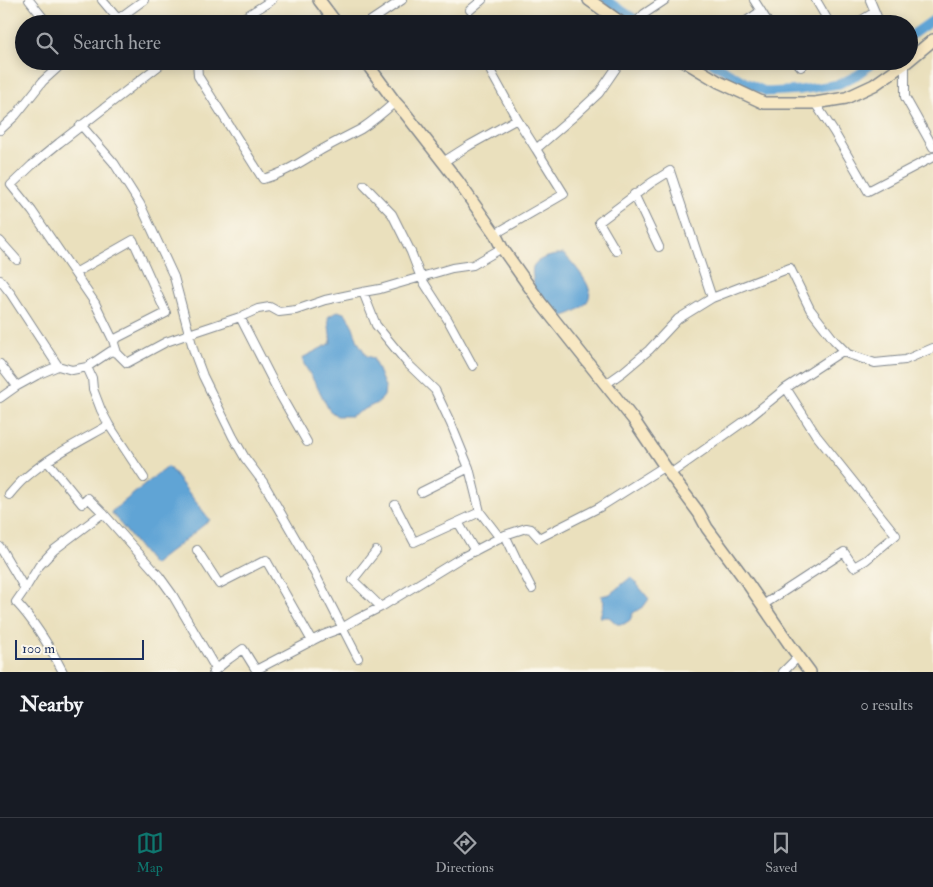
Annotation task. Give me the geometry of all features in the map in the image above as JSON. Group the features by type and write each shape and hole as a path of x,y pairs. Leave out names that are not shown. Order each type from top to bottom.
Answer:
{"street":[{"path":"29,0 41,15"},
{"path":"102,0 111,15"},
{"path":"123,15 144,0"},
{"path":"252,15 272,0"},
{"path":"319,0 330,15"},
{"path":"380,15 402,0"},
{"path":"470,10 482,0"},
{"path":"589,0 610,15"},
{"path":"643,15 665,0"},
{"path":"754,0 763,15"},
{"path":"816,0 825,15"},
{"path":"870,0 876,15"},
{"path":"755,15 761,11"},
{"path":"870,15 875,12"},
{"path":"918,52 933,40"},
{"path":"0,130 16,115 43,81 55,70"},
{"path":"117,353 113,340 95,303 32,211 11,185 32,165 152,70"},
{"path":"198,70 198,76 263,179 295,166 334,142 361,129 395,102"},
{"path":"372,70 457,180 540,302 633,419 699,513 707,528 810,672"},
{"path":"536,149 599,93 615,70"},
{"path":"699,70 719,82 764,102 815,103 846,98 874,85 895,70"},
{"path":"906,70 905,98 933,147"},
{"path":"491,72 564,194 495,234"},
{"path":"815,103 868,191 933,157"},
{"path":"443,162 517,118"},
{"path":"81,125 114,163 140,204 174,277 202,376 245,458 263,482 309,562 358,658"},
{"path":"616,251 599,222 634,194 670,171 712,298"},
{"path":"364,185 392,214 411,252 421,278 448,320 473,366"},
{"path":"634,194 659,247"},
{"path":"75,273 133,240 166,313"},
{"path":"0,241 17,260"},
{"path":"0,398 17,386 58,366 72,370 87,367 111,351 117,353 127,363 166,342 266,307 279,312 296,310 325,300 380,289 452,268 473,265 502,248"},
{"path":"606,384 649,350 678,319 712,298 790,268 810,308 834,340 848,354 875,363 905,360 933,348"},
{"path":"0,280 58,366"},
{"path":"363,292 376,325 408,364 435,390 469,468 480,512 502,537 516,558 532,589"},
{"path":"113,340 181,305"},
{"path":"240,317 307,442"},
{"path":"47,462 82,504 88,498 159,576 172,594 214,670 243,649 256,670 382,607 445,567 502,537 526,528 531,529 539,538 600,507 667,470 749,418 786,388 844,350"},
{"path":"0,364 17,386"},
{"path":"87,367 92,378 96,400 109,424 144,478"},
{"path":"763,605 844,552 854,567 866,560 896,535 816,435 786,388"},
{"path":"8,495 25,478 47,462 109,424"},
{"path":"421,492 469,468"},
{"path":"395,506 414,542 480,512"},
{"path":"63,672 36,626 16,602 39,566 54,550 102,513"},
{"path":"458,522 475,551"},
{"path":"0,548 25,589"},
{"path":"197,550 219,584 266,560 312,641"},
{"path":"376,551 353,580 382,607"},
{"path":"783,672 798,656"}],"water":[{"path":"563,254 588,285 590,295 588,300 579,309 568,315 557,317 533,288 533,267 542,259"},
{"path":"338,311 346,314 358,342 367,356 373,358 385,387 384,396 379,402 351,416 337,416 329,410 302,358 331,343 328,317"},
{"path":"168,466 210,520 153,565 111,512"},
{"path":"631,577 649,599 644,606 633,613 630,620 624,624 617,624 609,617 600,617 604,602 601,596 610,594"}],"waterway":[{"path":"606,0 629,15"},
{"path":"918,31 933,20"},
{"path":"724,70 767,92 800,90 839,84 864,70"}]}
